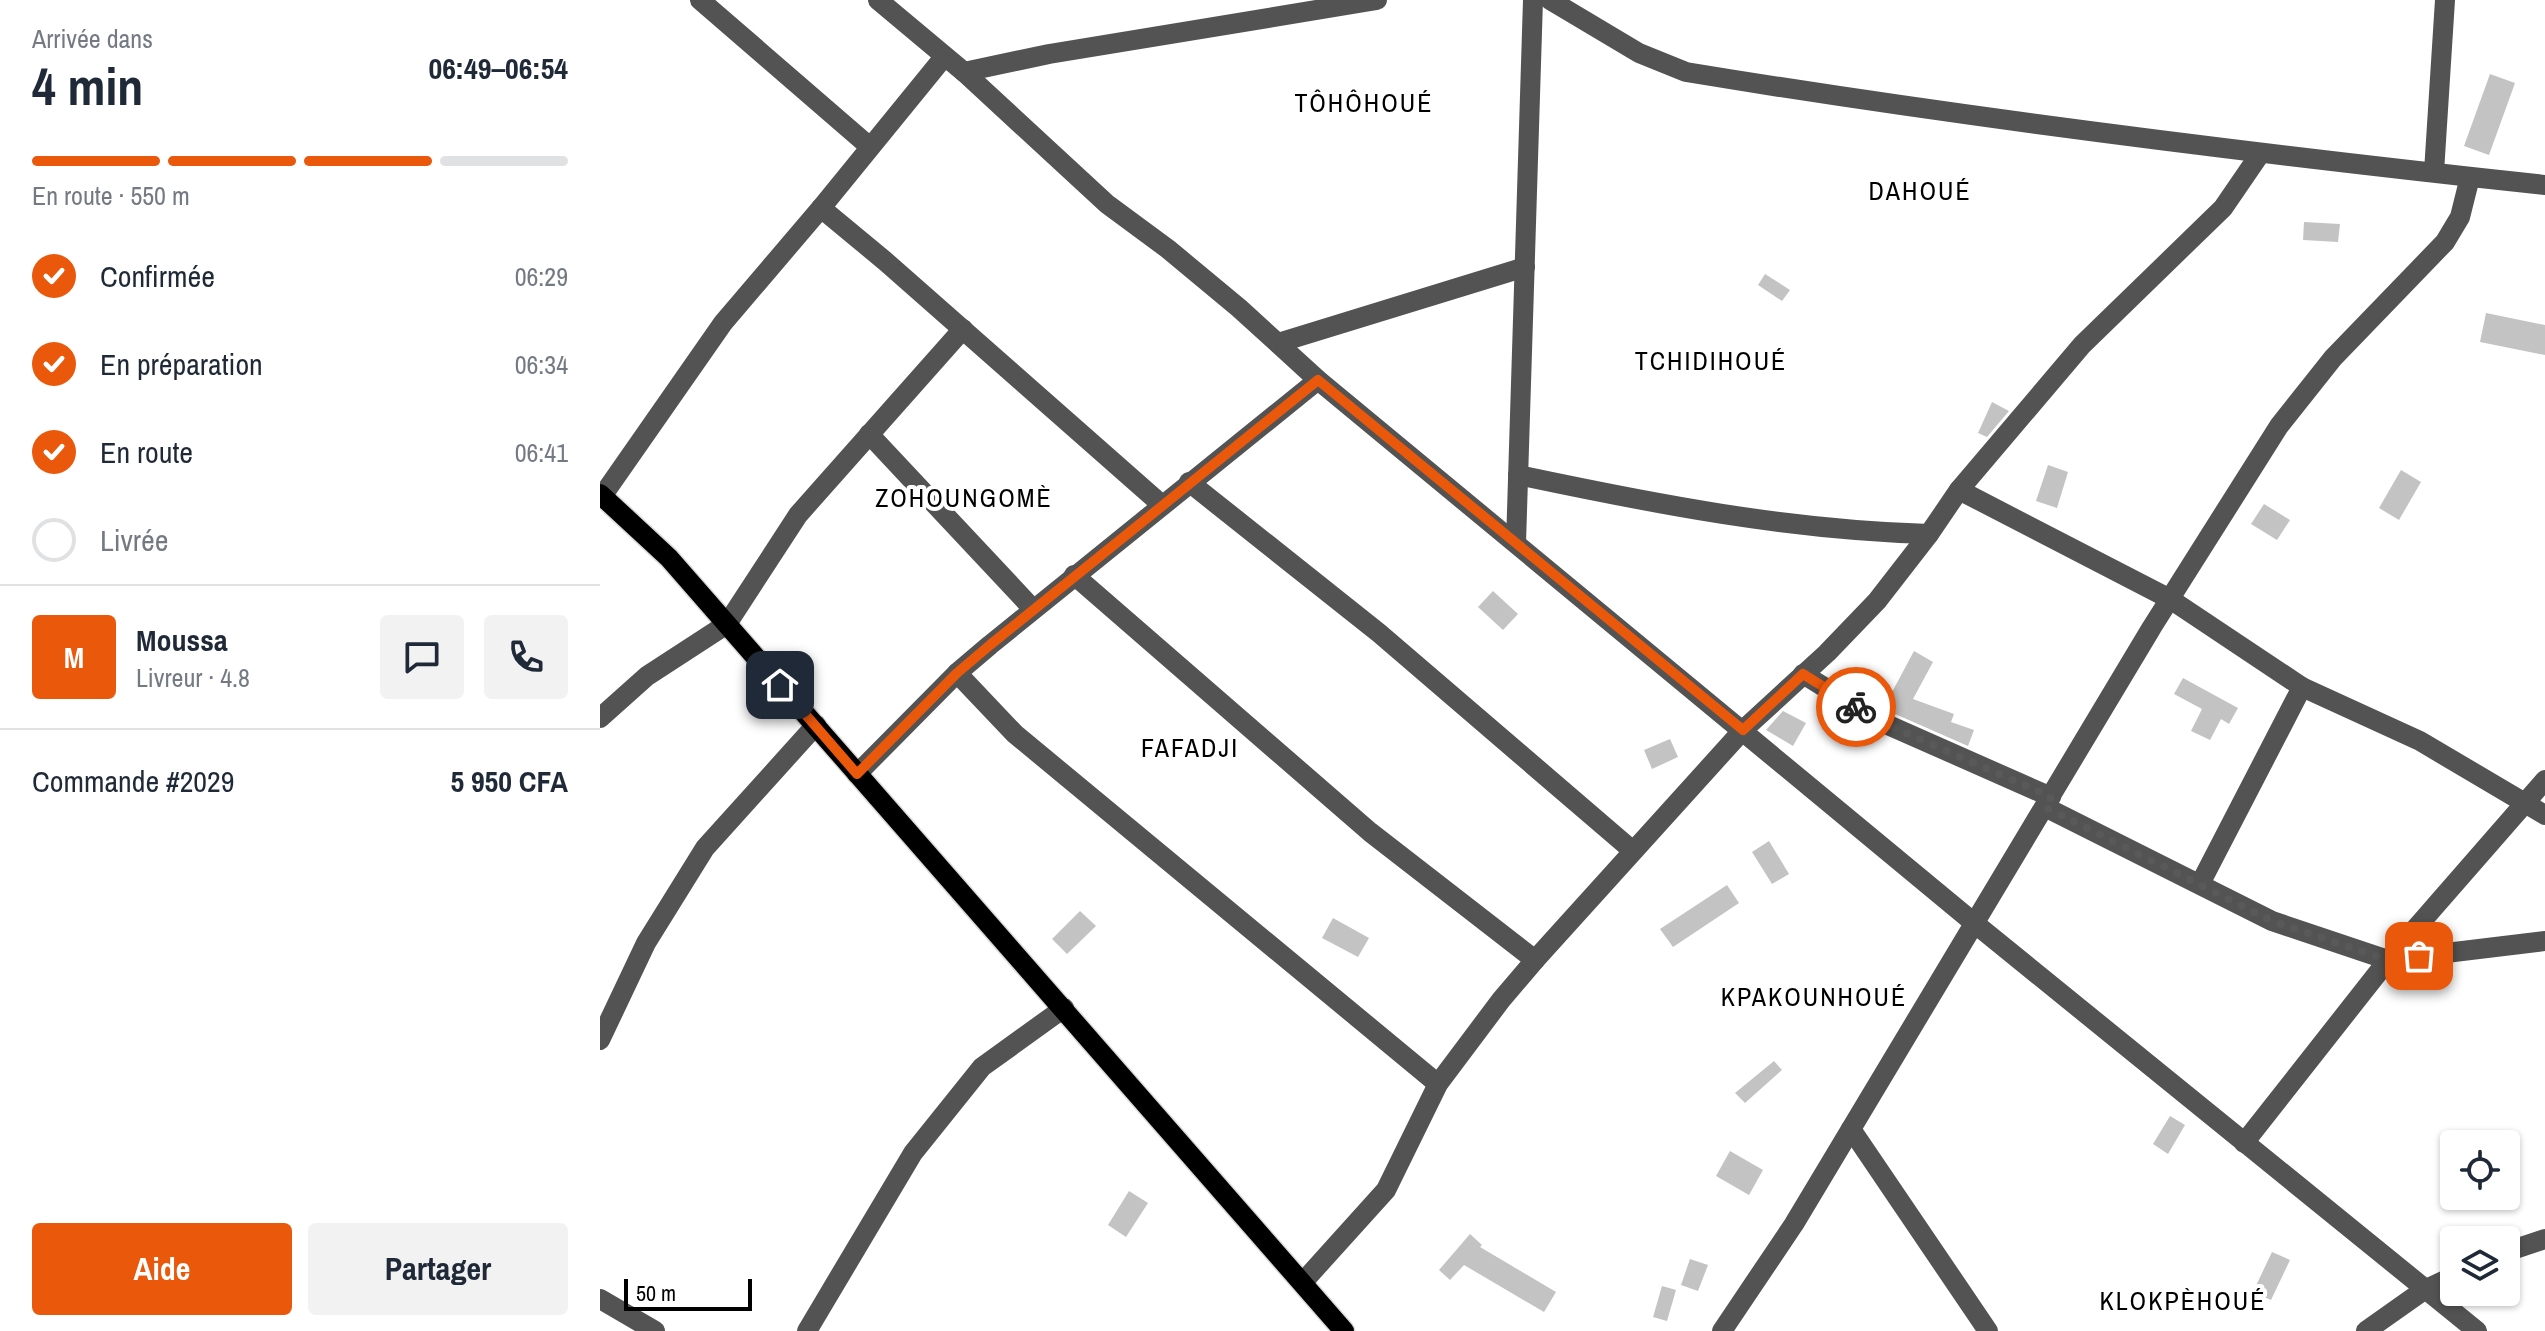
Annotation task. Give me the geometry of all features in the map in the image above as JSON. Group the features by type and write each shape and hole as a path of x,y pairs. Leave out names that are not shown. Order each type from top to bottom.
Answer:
{"main road":[{"path":"601,494 669,558 1344,1331"}],"street":[{"path":"700,0 870,147"},
{"path":"878,0 964,72 1107,204 1168,249 1318,380 1973,922 2477,1331"},
{"path":"964,72 1049,54 1377,0"},
{"path":"1516,543 1533,0"},
{"path":"1550,0 1639,53 1686,72 1975,117 2260,154 2545,185"},
{"path":"2434,172 2445,0"},
{"path":"601,494 723,323 944,57"},
{"path":"1303,1282 1386,1190 1438,1084 1501,1000 1743,730 1877,601 1959,490 2082,345 2223,208 2260,154"},
{"path":"1722,1331 1794,1224 1973,922 2279,426 2333,358 2445,242 2460,217 2470,177"},
{"path":"821,208 1162,505"},
{"path":"1278,343 1525,267"},
{"path":"600,718 647,676 727,624 798,515 963,329"},
{"path":"857,774 957,673 1318,380"},
{"path":"869,434 1033,609"},
{"path":"1518,475 1750,520 1865,532 1929,534"},
{"path":"1189,482 1379,633 1633,851"},
{"path":"1959,490 2170,599 2302,687 2420,741 2545,815"},
{"path":"1074,575 1370,832 1535,960"},
{"path":"957,673 1015,734 1438,1084"},
{"path":"1803,674 1879,721 2048,802 2272,921 2388,960 2545,941"},
{"path":"2200,884 2302,687"},
{"path":"600,1040 646,943 705,848 816,725"},
{"path":"2244,1143 2388,960 2545,780"},
{"path":"807,1331 913,1153 982,1067 1064,1008"},
{"path":"1851,1129 1988,1331"},
{"path":"2520,1247 2545,1239"},
{"path":"2366,1331 2424,1290 2440,1283"},
{"path":"600,1299 655,1331"}],"building":[{"path":"2490,74 2515,83 2489,155 2464,146"},
{"path":"2304,222 2340,224 2338,242 2303,240"},
{"path":"1765,274 1790,290 1782,301 1758,285"},
{"path":"2486,313 2545,325 2545,355 2480,342"},
{"path":"1992,402 2009,411 1987,437 1978,433"},
{"path":"2048,465 2068,472 2057,508 2036,501"},
{"path":"2401,470 2421,482 2399,520 2379,508"},
{"path":"2264,504 2290,520 2277,540 2251,524"},
{"path":"1493,591 1518,614 1503,630 1478,607"},
{"path":"1914,651 1933,662 1913,699 1954,714 1951,722 1974,730 1968,746 1886,710"},
{"path":"2183,678 2238,708 2229,724 2221,719 2210,740 2191,731 2202,709 2174,694"},
{"path":"1783,711 1806,723 1793,746 1766,730"},
{"path":"1670,739 1678,757 1652,769 1644,750"},
{"path":"1769,841 1789,874 1772,884 1752,852"},
{"path":"1727,885 1739,903 1673,947 1660,929"},
{"path":"1080,911 1096,926 1067,954 1052,939"},
{"path":"1333,918 1369,938 1358,957 1322,938"},
{"path":"1774,1061 1782,1070 1745,1103 1735,1093"},
{"path":"2170,1116 2185,1125 2168,1154 2153,1144"},
{"path":"1730,1151 1763,1170 1749,1195 1716,1176"},
{"path":"1129,1191 1148,1203 1126,1237 1108,1225"},
{"path":"1470,1234 1482,1245 1480,1247 1556,1292 1544,1312 1464,1265 1450,1280 1439,1270"},
{"path":"2272,1252 2290,1260 2271,1300 2253,1292"},
{"path":"1690,1259 1708,1265 1698,1291 1681,1285"},
{"path":"1662,1286 1676,1290 1667,1321 1653,1317"}],"way so far":[{"path":"1856,707 1879,721 2051,797 2045,807 2272,921 2388,960 2419,956"}],"district":[{"name":"TÔHÔHOUÉ","path":"1364,103"},
{"name":"DAHOUÉ","path":"1920,191"},
{"name":"TCHIDIHOUÉ","path":"1711,361"},
{"name":"ZOHOUNGOMÈ","path":"964,498"},
{"name":"FAFADJI","path":"1190,748"},
{"name":"KPAKOUNHOUÉ","path":"1814,997"},
{"name":"KLOKPÈHOUÉ","path":"2183,1301"}],"route":[{"path":"780,685 857,774 957,673 1318,380 1743,730 1803,674 1856,707"}]}
